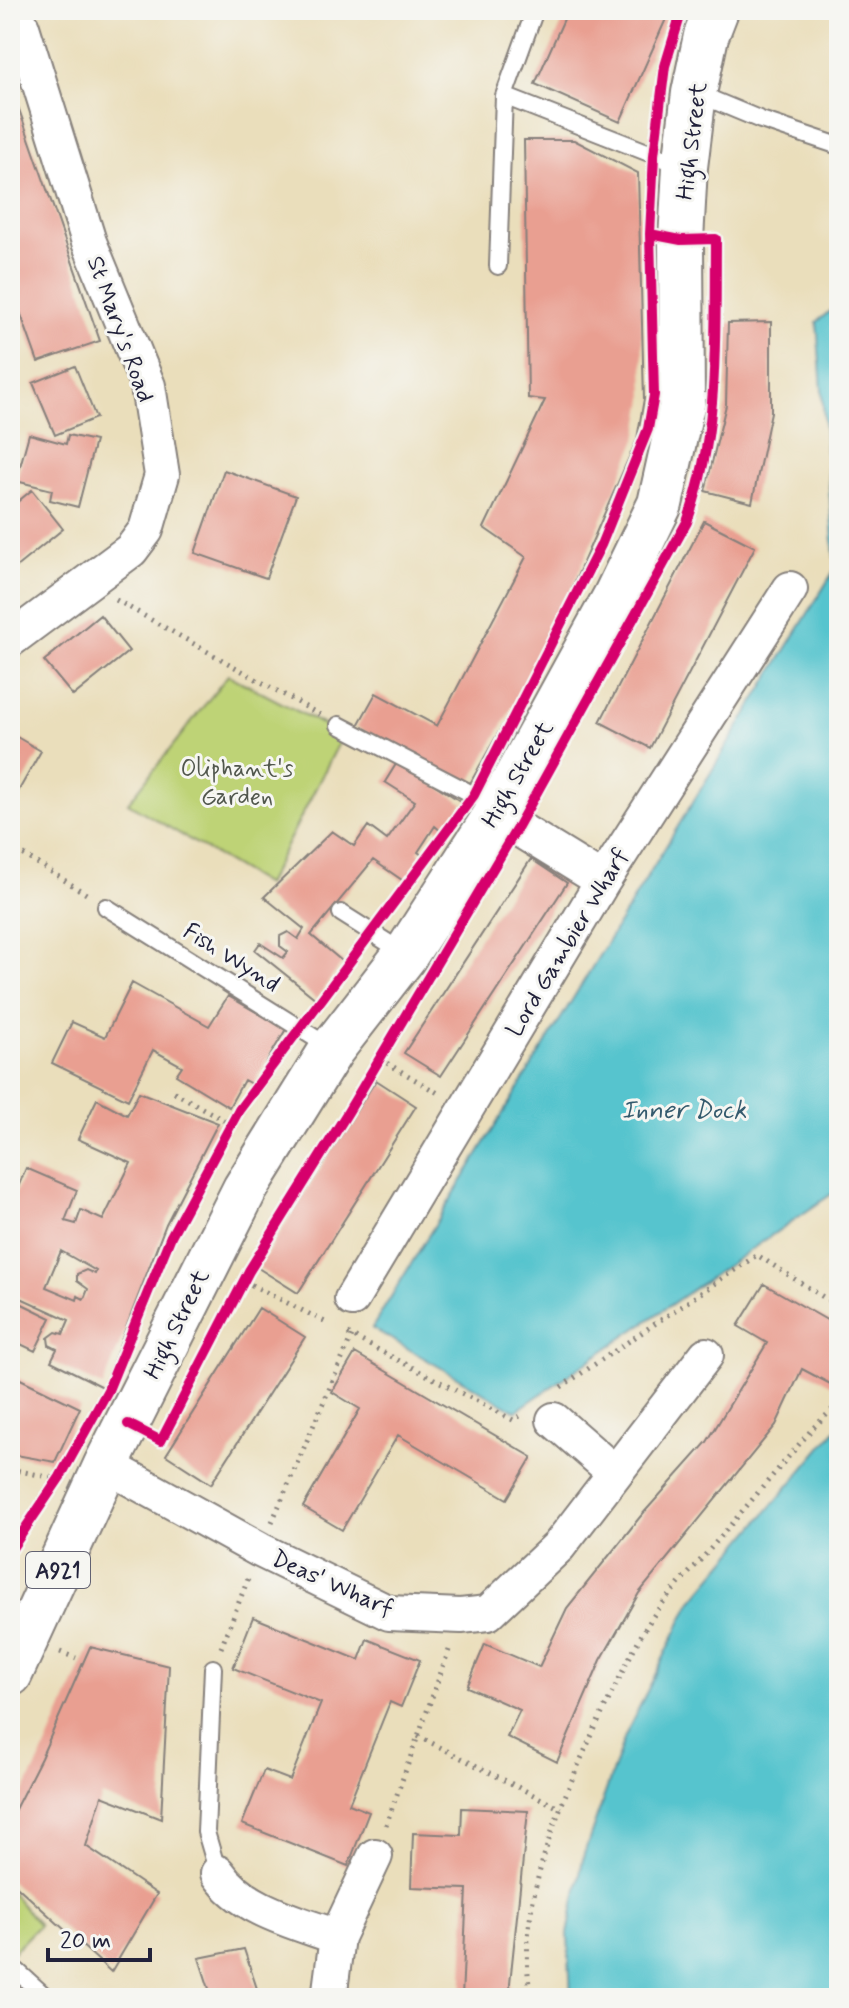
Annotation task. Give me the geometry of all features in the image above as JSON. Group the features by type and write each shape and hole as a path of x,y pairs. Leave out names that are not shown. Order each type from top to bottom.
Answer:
{"main road":[{"name":"High Street","path":"86,1465 203,1268 245,1189 332,1049 406,954 498,812 615,597 660,504 682,405 681,240 685,167 694,93 706,36 716,10"},
{"name":"A921","path":"10,1606 86,1465"},
{"name":"A921","path":"10,1674 86,1465"}],"street":[{"name":"St Mary's Road","path":"10,640 131,550 146,530 162,475 148,386 89,242 14,10"},
{"name":"Lord Gambier Wharf","path":"352,1299 603,881 790,589"},
{"path":"498,812 517,828 603,881"},
{"name":"Deas' Wharf","path":"86,1465 389,1613 461,1616 488,1613 559,1546 706,1355"},
{"path":"543,1409 615,1473"},
{"path":"329,1998 337,1937 375,1856"},
{"path":"218,1873 228,1888 267,1911 337,1937"}],"lane":[{"path":"498,266 504,96 535,10"},
{"path":"694,93 839,146"},
{"path":"504,96 685,167"},
{"path":"339,725 474,795 498,812"},
{"name":"Fish Wynd","path":"106,907 332,1049"},
{"path":"341,913 406,954"},
{"path":"213,1668 206,1832 218,1873"},
{"path":"17,1971 47,1998"}],"path":[{"path":"131,550 115,600 339,725"},
{"path":"10,846 106,907"},
{"path":"372,1072 388,1045"},
{"path":"380,1059 466,1110"},
{"path":"174,1092 234,1121 224,1139"},
{"path":"237,1294 247,1276 513,1420 543,1409 757,1255 839,1307"},
{"path":"213,1668 260,1550 353,1336 352,1299"},
{"path":"531,1998 527,1942 532,1902 561,1809 625,1666 658,1609 813,1428 839,1403"},
{"path":"50,1491 58,1479 86,1465"},
{"path":"10,1469 58,1479"},
{"path":"375,1856 461,1616"},
{"path":"418,1736 561,1809"}],"green space":[{"name":"Oliphant's Garden","path":"228,675 343,735 266,885 128,803"},
{"path":"10,1891 39,1925 10,1955"}],"water":[{"name":"Inner Dock","path":"839,303 839,1189 516,1411 372,1328 835,569 817,322"},
{"path":"839,1426 839,1998 571,1998 568,1934 584,1854 625,1736 691,1602"}],"building":[{"path":"568,10 670,10 620,122 535,84"},
{"path":"15,98 100,341 38,362 10,284 10,100"},
{"path":"524,140 574,140 638,173 644,399 637,439 571,590 529,677 467,789 357,727 376,693 437,726 526,557 484,528 545,400 528,398"},
{"path":"771,322 771,412 752,503 705,491 726,405 728,323"},
{"path":"75,366 96,418 55,435 33,383"},
{"path":"29,434 66,444 68,435 95,441 78,507 50,500 52,490 16,481"},
{"path":"224,470 296,496 266,578 195,553"},
{"path":"32,490 63,529 10,572 10,508"},
{"path":"704,521 755,547 650,748 600,722"},
{"path":"100,615 129,651 73,696 44,661"},
{"path":"10,733 41,751 10,806"},
{"path":"398,761 463,803 442,832 435,826 418,852 423,856 405,882 373,860 311,935 343,962 316,999 255,950 260,943 283,958 288,952 280,946 280,936 288,932 298,939 304,929 264,897 332,831 354,846 368,826 387,840 415,801 385,782"},
{"path":"531,859 567,883 441,1076 404,1053"},
{"path":"132,983 209,1026 228,996 286,1029 253,1085 244,1080 229,1107 176,1075 182,1066 153,1050 128,1100 52,1063 72,1022 105,1037"},
{"path":"376,1080 416,1106 298,1293 258,1268"},
{"path":"139,1092 218,1123 166,1224 103,1387 51,1361 57,1349 49,1345 48,1338 56,1332 63,1334 69,1320 10,1293 10,1206 26,1168 77,1190 65,1221 76,1224 81,1210 103,1220 131,1163 78,1139 97,1099 127,1115","holes":["61,1251 96,1271 95,1274 86,1270 77,1274 77,1281 88,1289 84,1299 78,1296 77,1300 46,1287"]},
{"path":"764,1284 839,1327 838,1388 802,1369 776,1425 639,1593 601,1660 557,1762 507,1737 520,1710 467,1687 485,1644 539,1667 567,1608 640,1517 707,1442 767,1343 738,1326"},
{"path":"10,1298 51,1318 35,1351 10,1339"},
{"path":"259,1308 305,1337 211,1484 166,1455"},
{"path":"355,1353 532,1457 507,1499 398,1435 342,1530 303,1507 360,1409 332,1392"},
{"path":"10,1374 80,1408 55,1462 10,1454"},
{"path":"253,1617 359,1660 367,1639 420,1660 401,1707 390,1702 349,1804 369,1812 348,1866 242,1824 264,1770 290,1780 321,1703 233,1668"},
{"path":"90,1647 169,1666 161,1819 102,1796 86,1846 157,1894 111,1972 10,1880 10,1819"},
{"path":"462,1808 528,1811 511,1998 462,1998 467,1889 411,1887 413,1833 461,1835"},
{"path":"244,1949 260,1998 212,1998 199,1958"}],"cycle path":[{"path":"128,1424 161,1441 249,1271 348,1112 517,828 687,522 705,453 714,382 716,239 681,240 650,234 654,155 665,66 682,10"},
{"path":"10,1551 60,1477 108,1390 171,1236 239,1110 474,795 601,545 648,429 654,395 650,234"}]}
